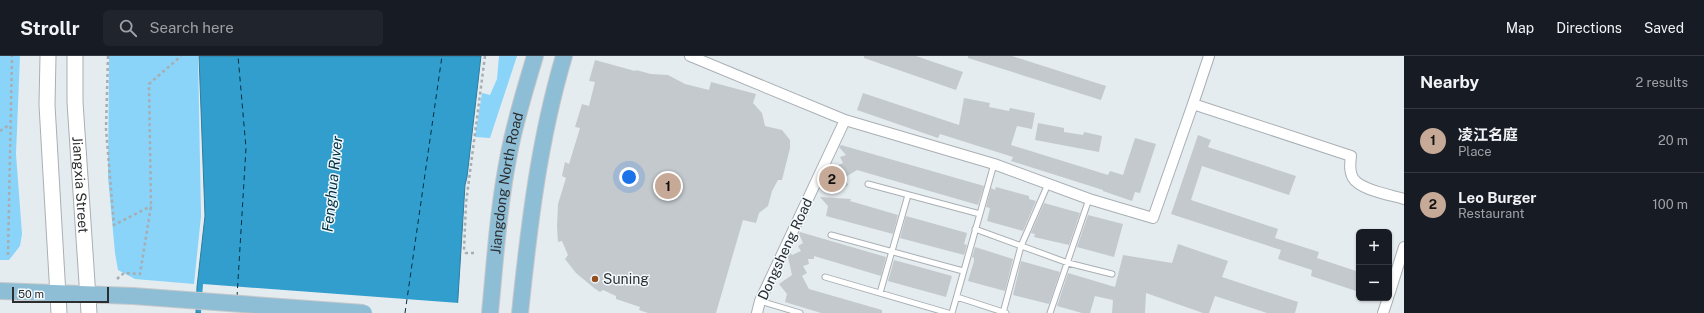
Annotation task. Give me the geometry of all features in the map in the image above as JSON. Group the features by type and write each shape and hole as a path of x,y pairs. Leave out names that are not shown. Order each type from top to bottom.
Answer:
{"main road":[{"name":"Jiangxia Street","path":"48,56 47,105 59,313"},
{"name":"Jiangxia Street","path":"75,56 75,102 84,247 90,313"},
{"name":"Jiangdong North Road","path":"490,313 502,194 508,158 518,114 535,56"},
{"name":"Jiangdong North Road","path":"520,313 528,233 541,150 555,86 564,56"},
{"path":"0,291 133,296 364,313"}],"street":[{"path":"690,56 845,120 994,164 1089,199 1153,218 1209,56"},
{"path":"1193,104 1351,156 1350,169 1352,178 1358,183 1368,188 1404,199"},
{"name":"Dongsheng Road","path":"757,313 760,301 845,120"},
{"path":"1392,285 1404,247"},
{"path":"1383,313 1387,301"}],"lane":[{"path":"952,313 994,164"},
{"path":"868,184 980,214"},
{"path":"957,297 1004,313 1022,246 1048,184"},
{"path":"880,293 908,194"},
{"path":"1050,313 1089,199"},
{"path":"975,229 1068,263 1112,274"},
{"path":"831,235 964,271"},
{"path":"825,277 948,313"},
{"path":"760,301 800,313"}],"path":[{"path":"8,255 12,56"},
{"path":"108,56 106,129 114,225 151,206"},
{"path":"117,278 124,273 140,274 151,206 149,84 182,56"},
{"path":"474,253 466,253 464,250 466,203 485,56"},
{"path":"0,131 10,125"}],"shaded area":[{"path":"0,56 20,56 16,154 22,234 20,246 9,260 0,260"},
{"path":"109,56 198,56 201,216 194,284 135,279 118,270 108,177"},
{"path":"499,56 517,56 490,138 475,137 482,93 490,95 497,79"}],"water":[{"name":"Fenghua Rıver","path":"199,56 481,56 465,185 457,313 196,313 197,287 205,216"}],"pier":[{"path":"203,284 459,303 459,313 201,313"}],"building":[{"path":"864,56 916,56 963,72 956,90 864,58"},
{"path":"968,56 1012,56 1106,86 1101,100 968,58"},
{"path":"595,60 635,71 668,75 685,84 709,90 711,82 756,94 753,103 762,113 765,126 782,130 790,140 790,148 782,180 778,180 772,191 768,206 759,213 756,223 743,220 716,313 648,313 639,310 640,307 616,299 616,296 603,290 600,292 594,288 576,273 565,259 568,255 562,241 558,242 557,227 558,204 566,178 562,176 565,162 569,164 580,128 575,127 582,104 589,106 595,82 589,81"},
{"path":"863,93 959,125 964,98 990,103 989,107 1009,111 1010,108 1035,113 1032,129 1017,126 1011,145 1108,175 1110,171 1123,175 1135,138 1156,144 1140,193 1135,192 1132,201 1103,190 1011,161 1013,157 940,134 938,138 857,110"},
{"path":"1038,123 1064,128 1064,132 1083,135 1084,132 1102,136 1099,152 1035,140"},
{"path":"1198,135 1211,140 1208,147 1296,176 1289,195 1202,166 1191,200 1278,229 1275,238 1319,252 1317,258 1356,271 1356,291 1311,276 1312,270 1278,259 1281,250 1171,214"},
{"path":"841,145 984,186 978,205 857,170 844,178 848,185 839,191 830,177 839,173 836,166 843,163 840,157 846,155 839,147"},
{"path":"996,187 1029,196 1029,199 1036,201 1023,231 987,221 990,208 986,207 991,188 995,190"},
{"path":"820,197 851,199 850,201 898,215 893,234 826,216 828,206"},
{"path":"1044,203 1080,213 1069,245 1034,237 1035,234 1031,233"},
{"path":"1088,215 1123,224 1114,257 1077,247"},
{"path":"906,216 967,233 964,244 967,245 964,255 900,238"},
{"path":"800,232 886,257 881,276 814,256 814,259 808,259 809,264 803,266 807,273 802,276 809,289 882,310 882,313 821,313 785,302 787,294 779,284 792,275 788,257 790,252 792,255 801,251 798,246 803,243 799,234"},
{"path":"1178,244 1228,261 1222,277 1298,302 1295,313 1267,313 1215,296 1209,313 1203,313 1146,293 1145,313 1112,313 1113,300 1095,296 1090,313 1082,313 1057,306 1068,273 1115,287 1123,255 1172,263"},
{"path":"975,247 1013,259 1005,291 968,281 974,261 974,258 972,257"},
{"path":"894,260 952,276 946,297 888,281"},
{"path":"1021,261 1060,272 1049,304 1013,295"}],"ferry route":[{"path":"237,297 246,148 238,56"},
{"path":"405,313 442,56"}],"place":[{"name":"Leo Burger","path":"832,179"},
{"name":"凌江名庭","path":"668,186"},
{"name":"Suning","path":"595,279"}]}
